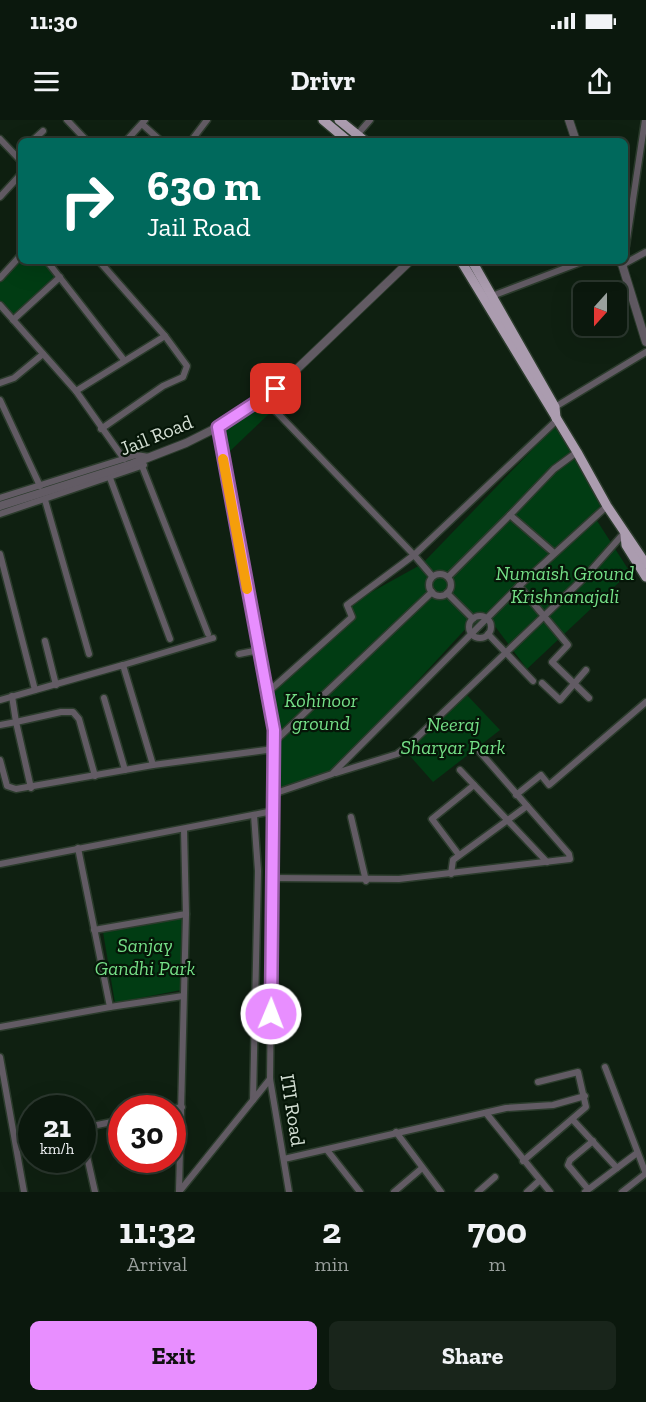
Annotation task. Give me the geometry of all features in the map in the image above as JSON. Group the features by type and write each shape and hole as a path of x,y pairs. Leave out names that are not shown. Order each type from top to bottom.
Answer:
{"main road":[{"path":"323,120 344,138"},
{"path":"339,120 361,138"},
{"path":"463,264 577,452 607,507 646,564"},
{"path":"474,264 555,407 557,420"},
{"path":"624,533 626,545 646,577"}],"street":[{"path":"67,120 81,138"},
{"path":"195,138 207,120"},
{"path":"361,138 370,120"},
{"path":"569,120 575,138"},
{"path":"628,236 643,159 645,120"},
{"path":"129,138 144,122 158,138"},
{"path":"35,138 43,131"},
{"path":"0,139 3,147 18,155"},
{"path":"0,197 18,177"},
{"path":"628,260 646,252"},
{"path":"0,278 18,258"},
{"path":"49,264 124,360"},
{"path":"101,429 186,372 186,361 102,264"},
{"name":"Jail Road","path":"0,506 132,464 218,427 264,399 407,264"},
{"path":"492,296 576,264"},
{"path":"623,264 646,342"},
{"path":"13,320 60,277"},
{"path":"0,305 76,391 124,459"},
{"path":"76,391 165,336"},
{"path":"555,407 646,352"},
{"path":"0,383 14,378 43,354"},
{"path":"264,399 432,576"},
{"path":"0,400 40,486"},
{"path":"268,692 352,617 347,605 414,555 557,420"},
{"name":"ITI Road","path":"218,427 268,692 274,746 270,1079 289,1192"},
{"path":"448,577 554,469 577,452"},
{"path":"0,498 136,455 152,456"},
{"path":"0,514 142,466 152,456"},
{"path":"0,700 123,665 211,636 142,466"},
{"path":"110,478 170,639"},
{"path":"45,500 88,654"},
{"path":"332,774 519,586 607,507"},
{"path":"510,515 554,553"},
{"path":"273,794 387,758 408,746 586,576 624,533"},
{"path":"0,554 35,690"},
{"path":"440,573 448,577 451,585 447,593 440,596 432,592 428,584 432,576 440,573"},
{"path":"519,586 568,645 552,662 589,698"},
{"path":"0,760 7,786 16,789 274,746 432,592"},
{"path":"447,593 473,619"},
{"path":"479,616 487,619 491,627 488,634 480,638 472,634 469,628 473,619 479,616"},
{"path":"488,634 533,681"},
{"path":"45,641 56,685"},
{"path":"239,654 260,650"},
{"path":"123,665 153,765"},
{"path":"542,683 560,700 586,670"},
{"path":"12,696 31,788"},
{"path":"104,698 125,770"},
{"path":"516,795 541,775 549,785 646,702"},
{"path":"0,725 60,712 73,712 79,719 96,776"},
{"path":"272,878 366,880 451,874 567,860 570,856 480,752"},
{"path":"460,770 547,862"},
{"path":"459,855 432,819 474,785"},
{"path":"451,874 451,863 459,855 527,806"},
{"path":"0,864 273,811"},
{"path":"253,1100 258,895 254,815"},
{"path":"351,817 366,880"},
{"path":"182,1095 186,914 184,830"},
{"path":"78,848 110,1007"},
{"path":"94,930 186,914"},
{"path":"0,1027 183,996"},
{"path":"0,1057 24,1192"},
{"path":"605,1067 645,1174 622,1192"},
{"path":"524,1161 585,1110 585,1096 577,1071 538,1082"},
{"path":"179,1192 270,1079"},
{"path":"284,1160 506,1108 564,1103 585,1096"},
{"path":"486,1113 550,1192"},
{"path":"573,1120 617,1168"},
{"path":"396,1132 441,1192"},
{"path":"592,1141 570,1160 568,1165 587,1191 637,1154"},
{"path":"327,1150 360,1192"},
{"path":"394,1192 421,1168"},
{"path":"91,1173 95,1192"},
{"path":"179,1192 180,1173"},
{"path":"478,1192 495,1177"},
{"path":"527,1192 540,1180"}],"green space":[{"path":"18,261 18,264 46,264 57,277 13,317 0,302 0,281"},
{"path":"265,401 274,409 227,454 220,429"},
{"name":"Kohinoor ground","path":"557,424 605,504 594,516 630,572 527,669 491,621 470,624 332,774 273,794 274,749 268,692 352,617 348,605 422,564"},
{"name":"Neeraj Sharyar Park","path":"466,694 500,730 433,782 402,747"},
{"name":"Sanjay Gandhi Park","path":"183,911 181,990 115,1003 102,926"}],"slow traffic":[{"path":"223,459 247,589"}],"route":[{"path":"271,1014 274,730 218,427 276,389"}],"park label":[{"name":"Numaish Ground Krishnanajali","path":"565,584"}]}
